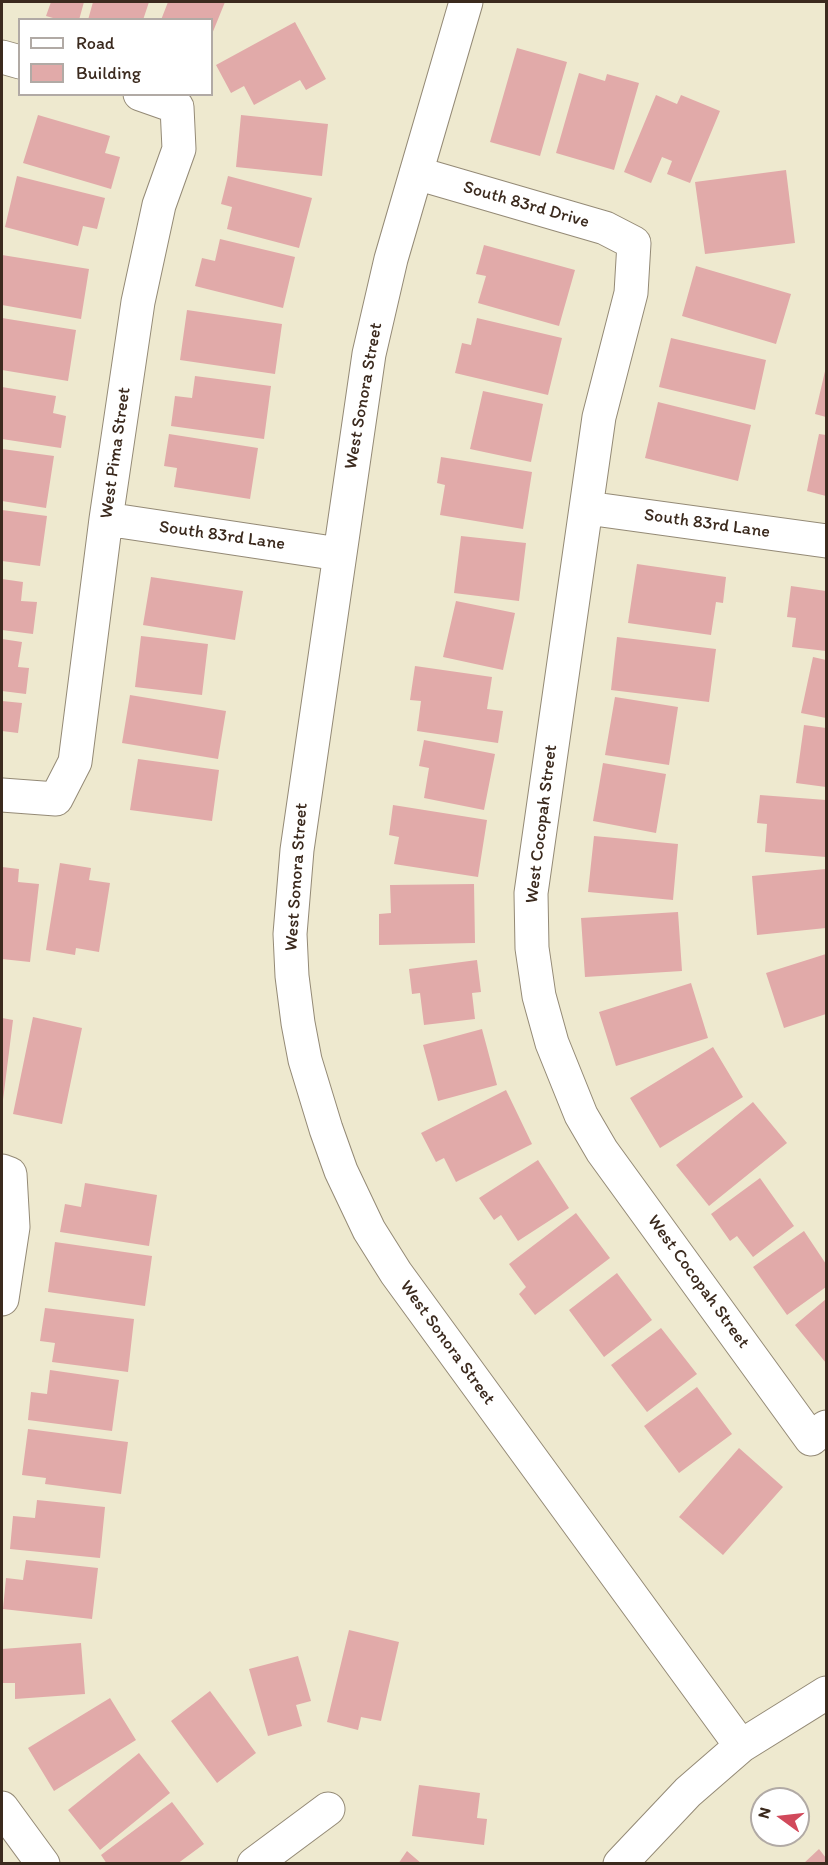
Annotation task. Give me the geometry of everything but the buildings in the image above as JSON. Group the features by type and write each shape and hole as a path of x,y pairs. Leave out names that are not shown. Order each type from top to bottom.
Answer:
{"street":[{"name":"West Sonora Street","path":"466,2 416,173 369,354 303,797 290,934 298,1023 305,1060 341,1171 396,1273 741,1746"},
{"path":"2,57 18,61"},
{"name":"West Pima Street","path":"2,795 56,799 75,762 106,519 138,302 159,205 179,149 177,107 146,96"},
{"name":"South 83rd Drive","path":"416,173 605,228 634,243"},
{"name":"West Cocopah Street","path":"634,243 631,293 599,417 531,893 532,948 538,996 552,1043 581,1115 602,1151 819,1433"},
{"name":"South 83rd Lane","path":"587,508 826,541"},
{"name":"South 83rd Lane","path":"106,519 339,554"},
{"path":"2,1299 13,1227 6,1173"},
{"path":"620,1863 688,1792 741,1746 826,1693"},
{"path":"2,1808 43,1863"},
{"path":"254,1863 328,1809"}]}
